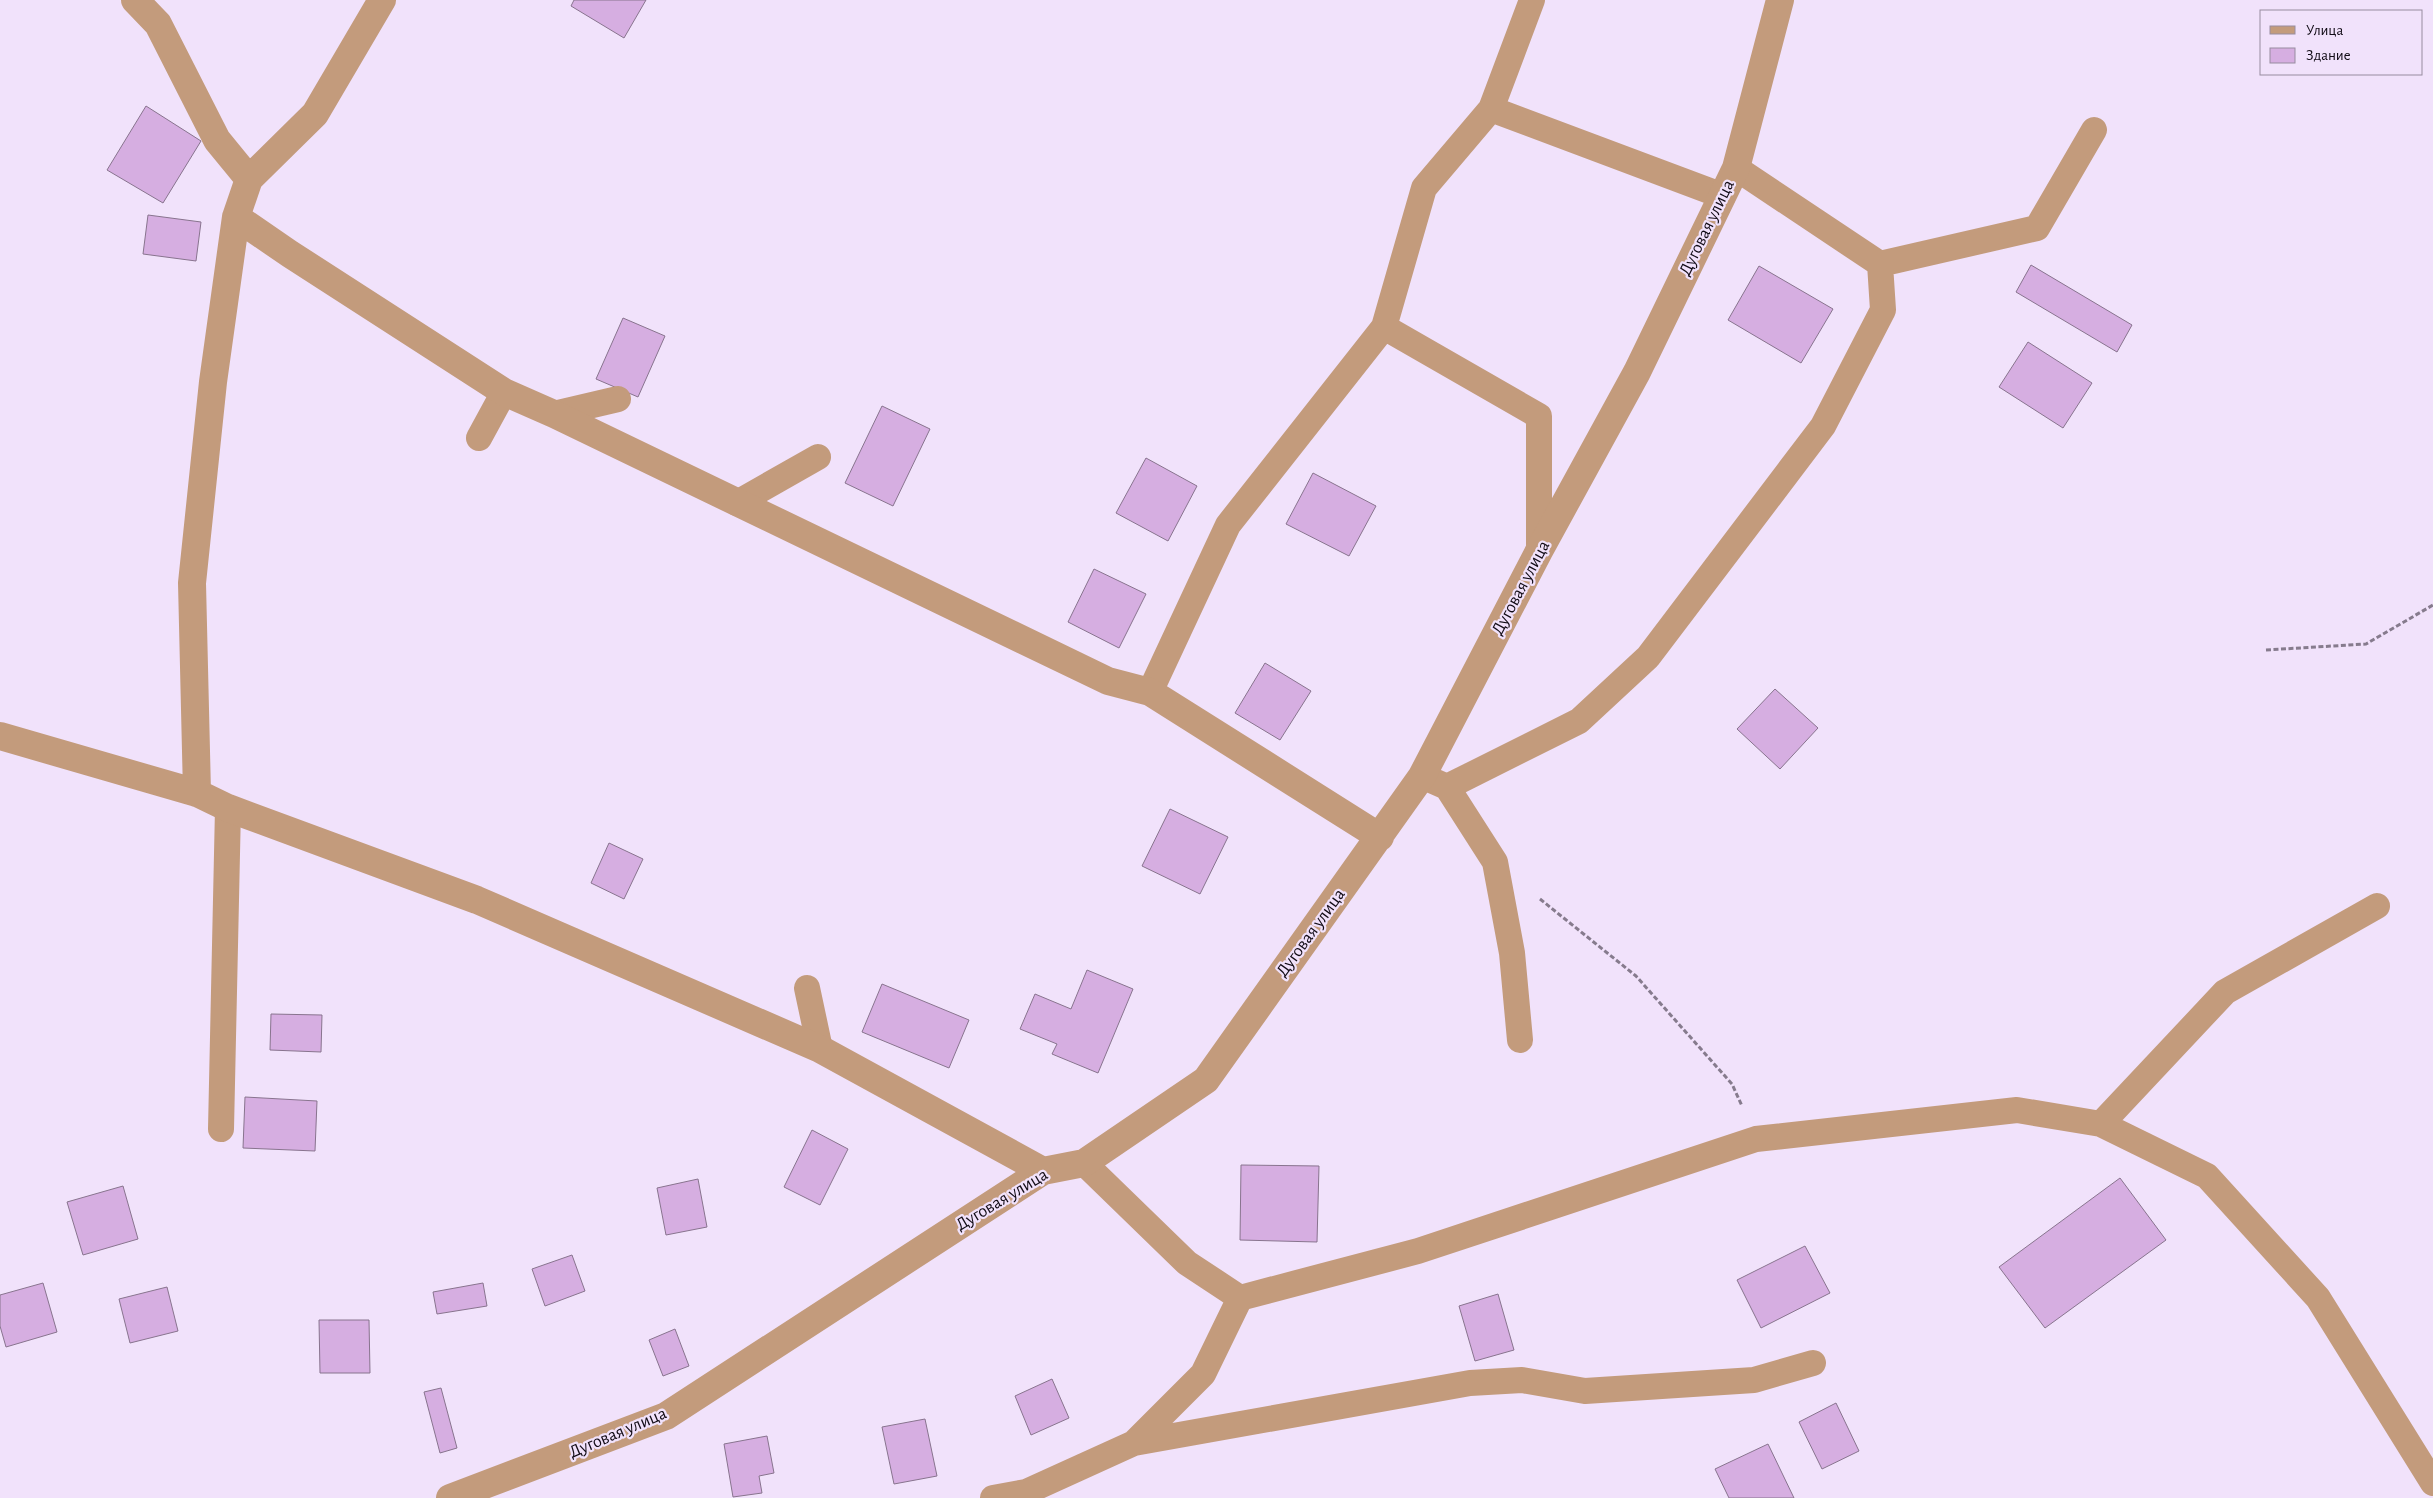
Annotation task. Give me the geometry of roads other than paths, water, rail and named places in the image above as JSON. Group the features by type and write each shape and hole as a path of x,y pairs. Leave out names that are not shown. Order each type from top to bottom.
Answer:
{"street":[{"path":"135,0 158,24 217,140 249,179"},
{"path":"197,793 192,583 213,382 236,217 249,179 314,114 382,0"},
{"name":"Дуговая улица","path":"463,1497 666,1416 1043,1172 1084,1164 1206,1080 1422,776 1637,372 1736,168 1780,0"},
{"path":"236,217 504,392 554,414 1108,681 1150,692 1380,837"},
{"path":"0,736 197,793 228,808 477,900 820,1049 1043,1172"}],"lane":[{"path":"1150,692 1228,525 1384,327 1424,188 1491,109 1532,0"},
{"path":"1491,109 1723,196"},
{"path":"1736,168 1880,264 2036,228 2094,130"},
{"path":"1446,787 1579,722 1648,657 1823,426 1883,310 1880,264"},
{"path":"1384,327 1539,416 1540,552"},
{"path":"479,438 504,392"},
{"path":"554,414 618,400"},
{"path":"737,503 818,457"},
{"path":"1422,776 1446,787 1495,862 1512,953 1520,1040"},
{"path":"221,1129 228,808"},
{"path":"2101,1124 2226,992 2377,906"},
{"path":"808,988 820,1049"},
{"path":"1084,1164 1187,1263 1240,1298 1418,1251 1756,1139 2017,1110 2101,1124 2207,1176 2318,1298 2433,1482"},
{"path":"1134,1443 1203,1374 1240,1298"},
{"path":"993,1498 1026,1492 1134,1443 1470,1383 1522,1380 1585,1391 1754,1380 1813,1363"}]}
